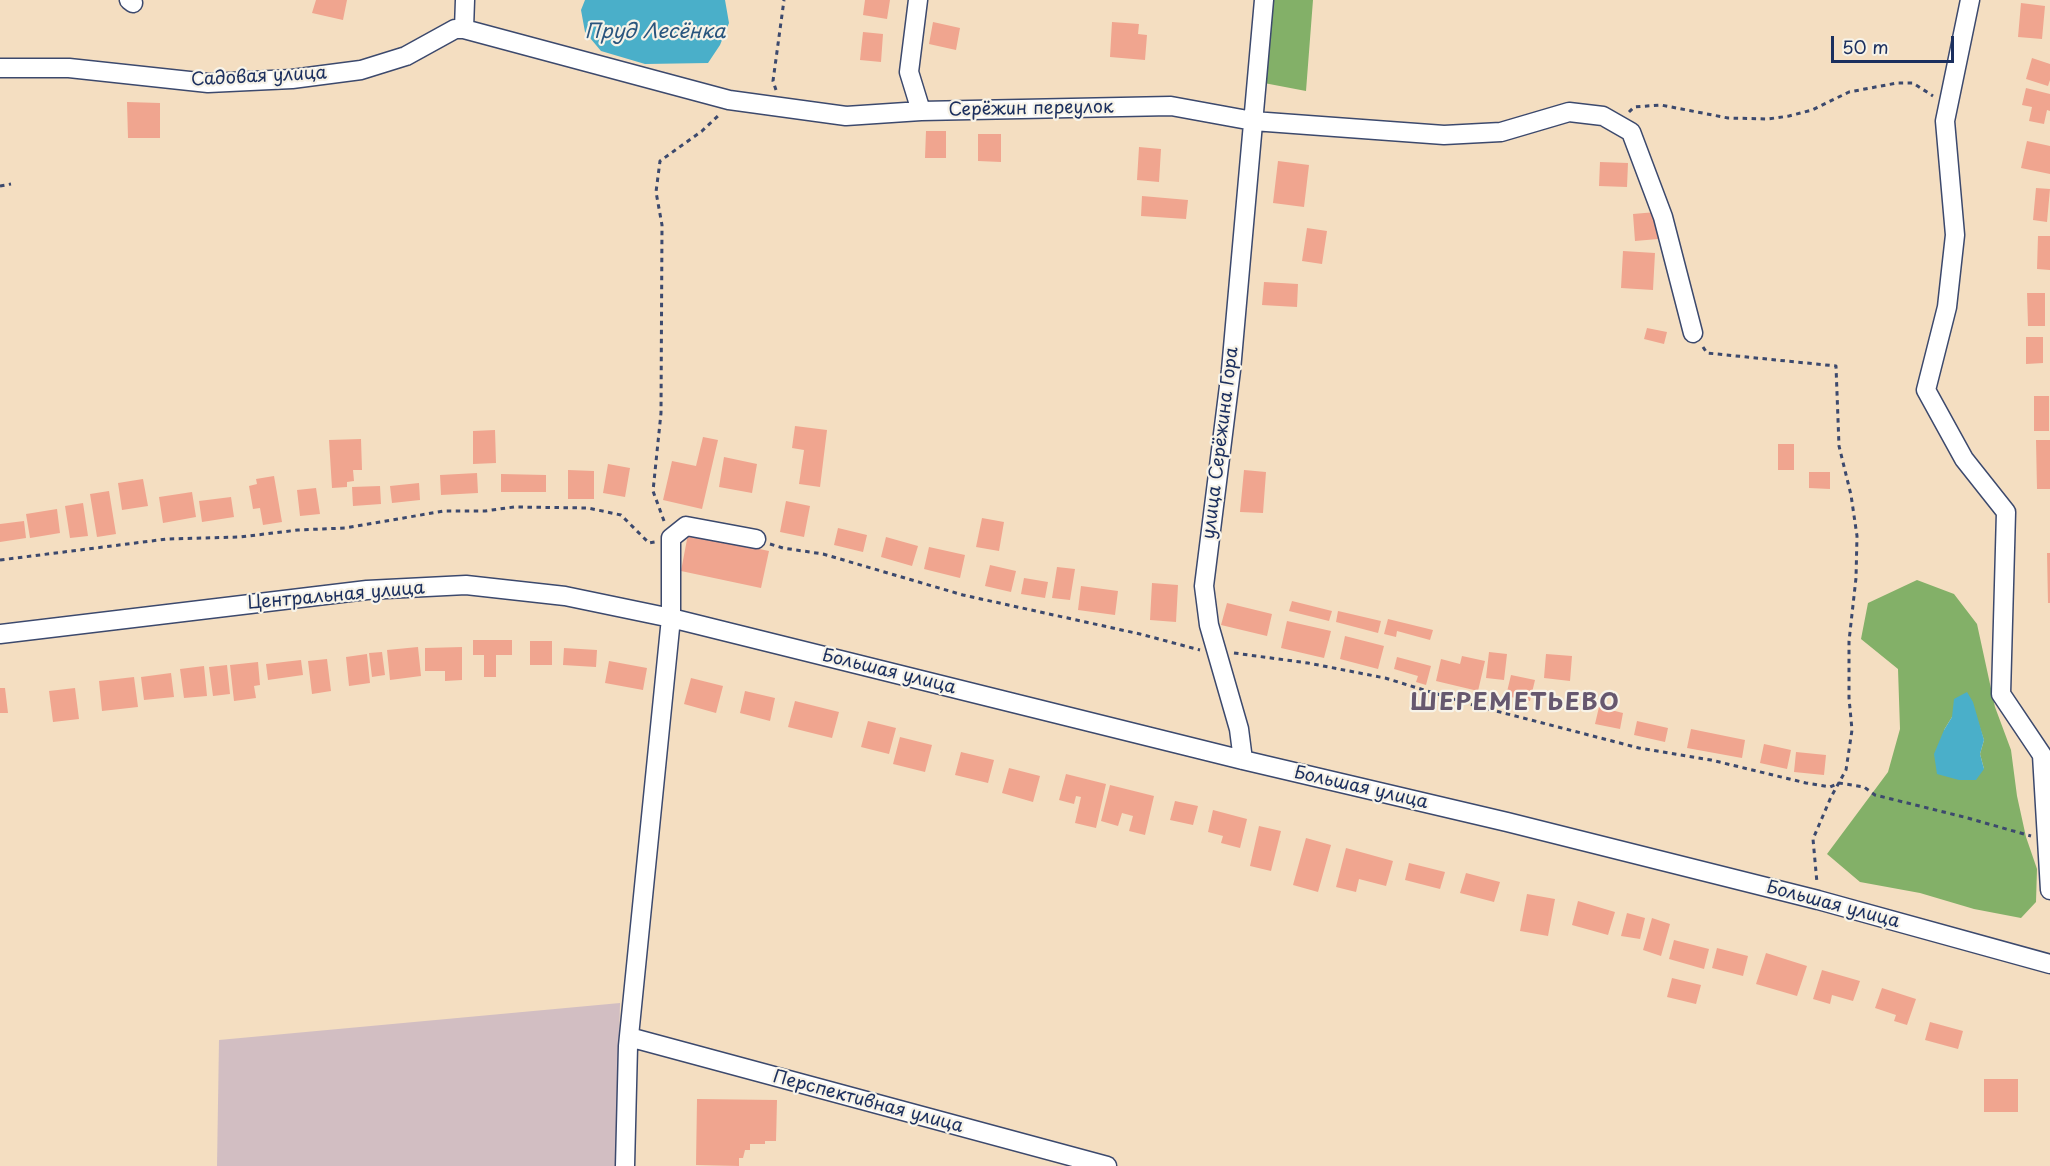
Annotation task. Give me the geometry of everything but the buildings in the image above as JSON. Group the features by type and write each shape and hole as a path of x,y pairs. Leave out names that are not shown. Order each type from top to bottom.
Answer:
{"street":[{"path":"464,29 465,0"},
{"path":"918,0 909,72 921,111"},
{"name":"улица Серёжина Гора","path":"1243,760 1239,729 1209,625 1204,586 1231,370 1264,0"},
{"path":"1970,0 1945,121 1955,235 1947,307 1926,390 1964,459 2006,512 2001,694 2042,755 2050,890"},
{"name":"Садовая улица","path":"0,68 69,68 208,83 292,79 361,70 406,57 455,29 464,29"},
{"name":"Серёжин переулок","path":"464,29 729,100 846,116 921,111 1171,106 1253,121"},
{"path":"1253,121 1443,135 1501,132 1569,112 1603,116 1631,132 1663,217 1694,333"},
{"path":"625,1166 628,1037 671,618 671,538 686,526 756,539"},
{"name":"Центральная улица","path":"0,634 367,590 466,585 565,596 671,618"},
{"name":"Большая улица","path":"671,618 1818,900 2050,964"},
{"name":"Перспективная улица","path":"628,1037 1107,1166"}],"path":[{"path":"783,108 773,81 784,0"},
{"path":"1617,124 1634,106 1661,105 1728,118 1768,119 1789,116 1812,110 1849,92 1897,83 1913,83 1929,92 1947,110"},
{"path":"662,516 653,491 661,413 662,225 656,192 660,161 702,131 725,110 729,100"},
{"path":"0,186 11,184"},
{"path":"1694,333 1707,353 1836,366 1839,446 1851,495 1857,536 1856,578 1849,641 1849,698 1852,730 1846,770 1813,839 1818,900"},
{"path":"0,560 166,539 240,537 298,530 345,528 444,511 485,511 514,507 588,508 621,515 649,543 671,538"},
{"path":"756,539 783,548 823,554 963,596 1140,634 1202,650"},
{"path":"1228,652 1308,663 1385,678 1473,705 1639,748 1711,760 1830,787 1839,783 1864,787 1875,795 2019,833"}],"shaded area":[{"path":"620,1003 616,1166 217,1166 219,1040"}],"green space":[{"path":"1273,0 1313,0 1306,91 1264,83"},
{"path":"1917,580 1954,594 1977,624 1995,707 2011,750 2017,796 2026,837 2037,869 2036,902 2021,918 1974,909 1920,893 1860,882 1827,854 1888,772 1900,729 1898,669 1861,639 1868,603","holes":["1952,717 1978,722 1984,740 1980,754 1984,769 1944,730"]}],"water":[{"name":"Пруд Лесёнка","path":"585,0 725,0 729,23 720,45 708,63 645,64 601,51 585,32 581,10"},
{"path":"1967,692 1973,702 1984,740 1980,754 1984,769 1976,780 1959,780 1937,774 1934,754 1952,717 1954,699"}],"district":[{"name":"ШЕРЕМЕТЬЕВО","path":"1515,703"}]}
